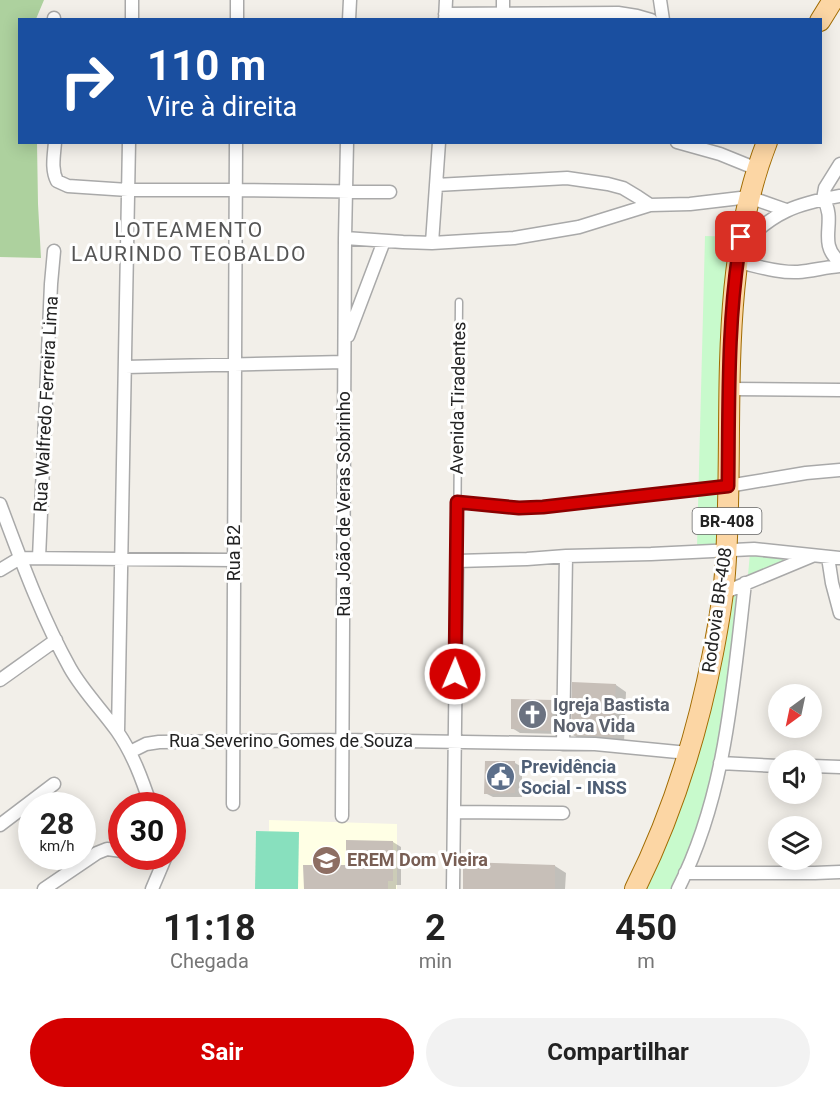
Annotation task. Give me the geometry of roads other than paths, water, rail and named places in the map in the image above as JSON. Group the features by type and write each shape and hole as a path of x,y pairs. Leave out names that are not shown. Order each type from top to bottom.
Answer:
{"main road":[{"name":"Rodovia BR-408","path":"635,889 669,810 688,753 705,691 723,593 733,308 739,255 763,145"}],"street":[{"path":"132,0 132,18"},
{"path":"237,0 237,18"},
{"path":"350,0 350,18"},
{"path":"446,0 445,17 503,14 618,14 644,18"},
{"path":"503,0 503,14"},
{"path":"660,0 663,18"},
{"path":"55,144 53,167 57,181 68,186 128,190 390,192"},
{"path":"117,732 129,144"},
{"name":"Rua B2","path":"233,804 236,144"},
{"name":"Rua João de Veras Sobrinho","path":"342,816 347,144"},
{"path":"432,243 439,144"},
{"path":"684,144 720,154 757,169"},
{"path":"840,164 823,193 823,199 829,212 830,251 840,264 798,272 780,271 739,255 764,225 786,210 823,199 840,196"},
{"path":"436,185 567,178 590,180 623,189 650,205"},
{"path":"345,238 432,243 514,238 558,232 650,205 690,204 750,197 786,210"},
{"path":"345,345 384,241"},
{"name":"Rua Walfredo Ferreira Lima","path":"39,558 54,251"},
{"path":"125,367 345,362"},
{"path":"729,389 840,390"},
{"path":"728,486 806,473 840,470"},
{"path":"0,504 44,616 71,670 130,752 146,792"},
{"path":"457,561 754,549 828,557"},
{"path":"563,744 566,556"},
{"path":"723,593 745,583 828,557"},
{"path":"828,557 840,613"},
{"path":"0,570 20,558 234,560"},
{"name":"Avenida Tiradentes","path":"453,889 457,561"},
{"path":"678,889 702,828 717,778 726,733 745,583"},
{"path":"0,680 56,640"},
{"name":"Rua Severino Gomes de Souza","path":"130,752 146,744 159,742 342,740 594,744 688,753"},
{"path":"720,763 768,765"},
{"path":"822,766 840,767"},
{"path":"0,825 54,784"},
{"path":"454,812 563,813"},
{"path":"44,889 97,853 108,849"},
{"path":"152,889 160,870"},
{"path":"685,873 840,872"}],"lane":[{"name":"Avenida Tiradentes","path":"457,561 459,302"},
{"path":"457,502 519,508 543,507 728,486"}],"place":[{"name":"Igreja Bastista Nova Vida","path":"532,715"},
{"name":"Previdência Social - INSS","path":"500,777"},
{"name":"EREM Dom Vieira","path":"326,860"}],"district":[{"name":"LOTEAMENTO LAURINDO TEOBALDO","path":"189,242"}]}
